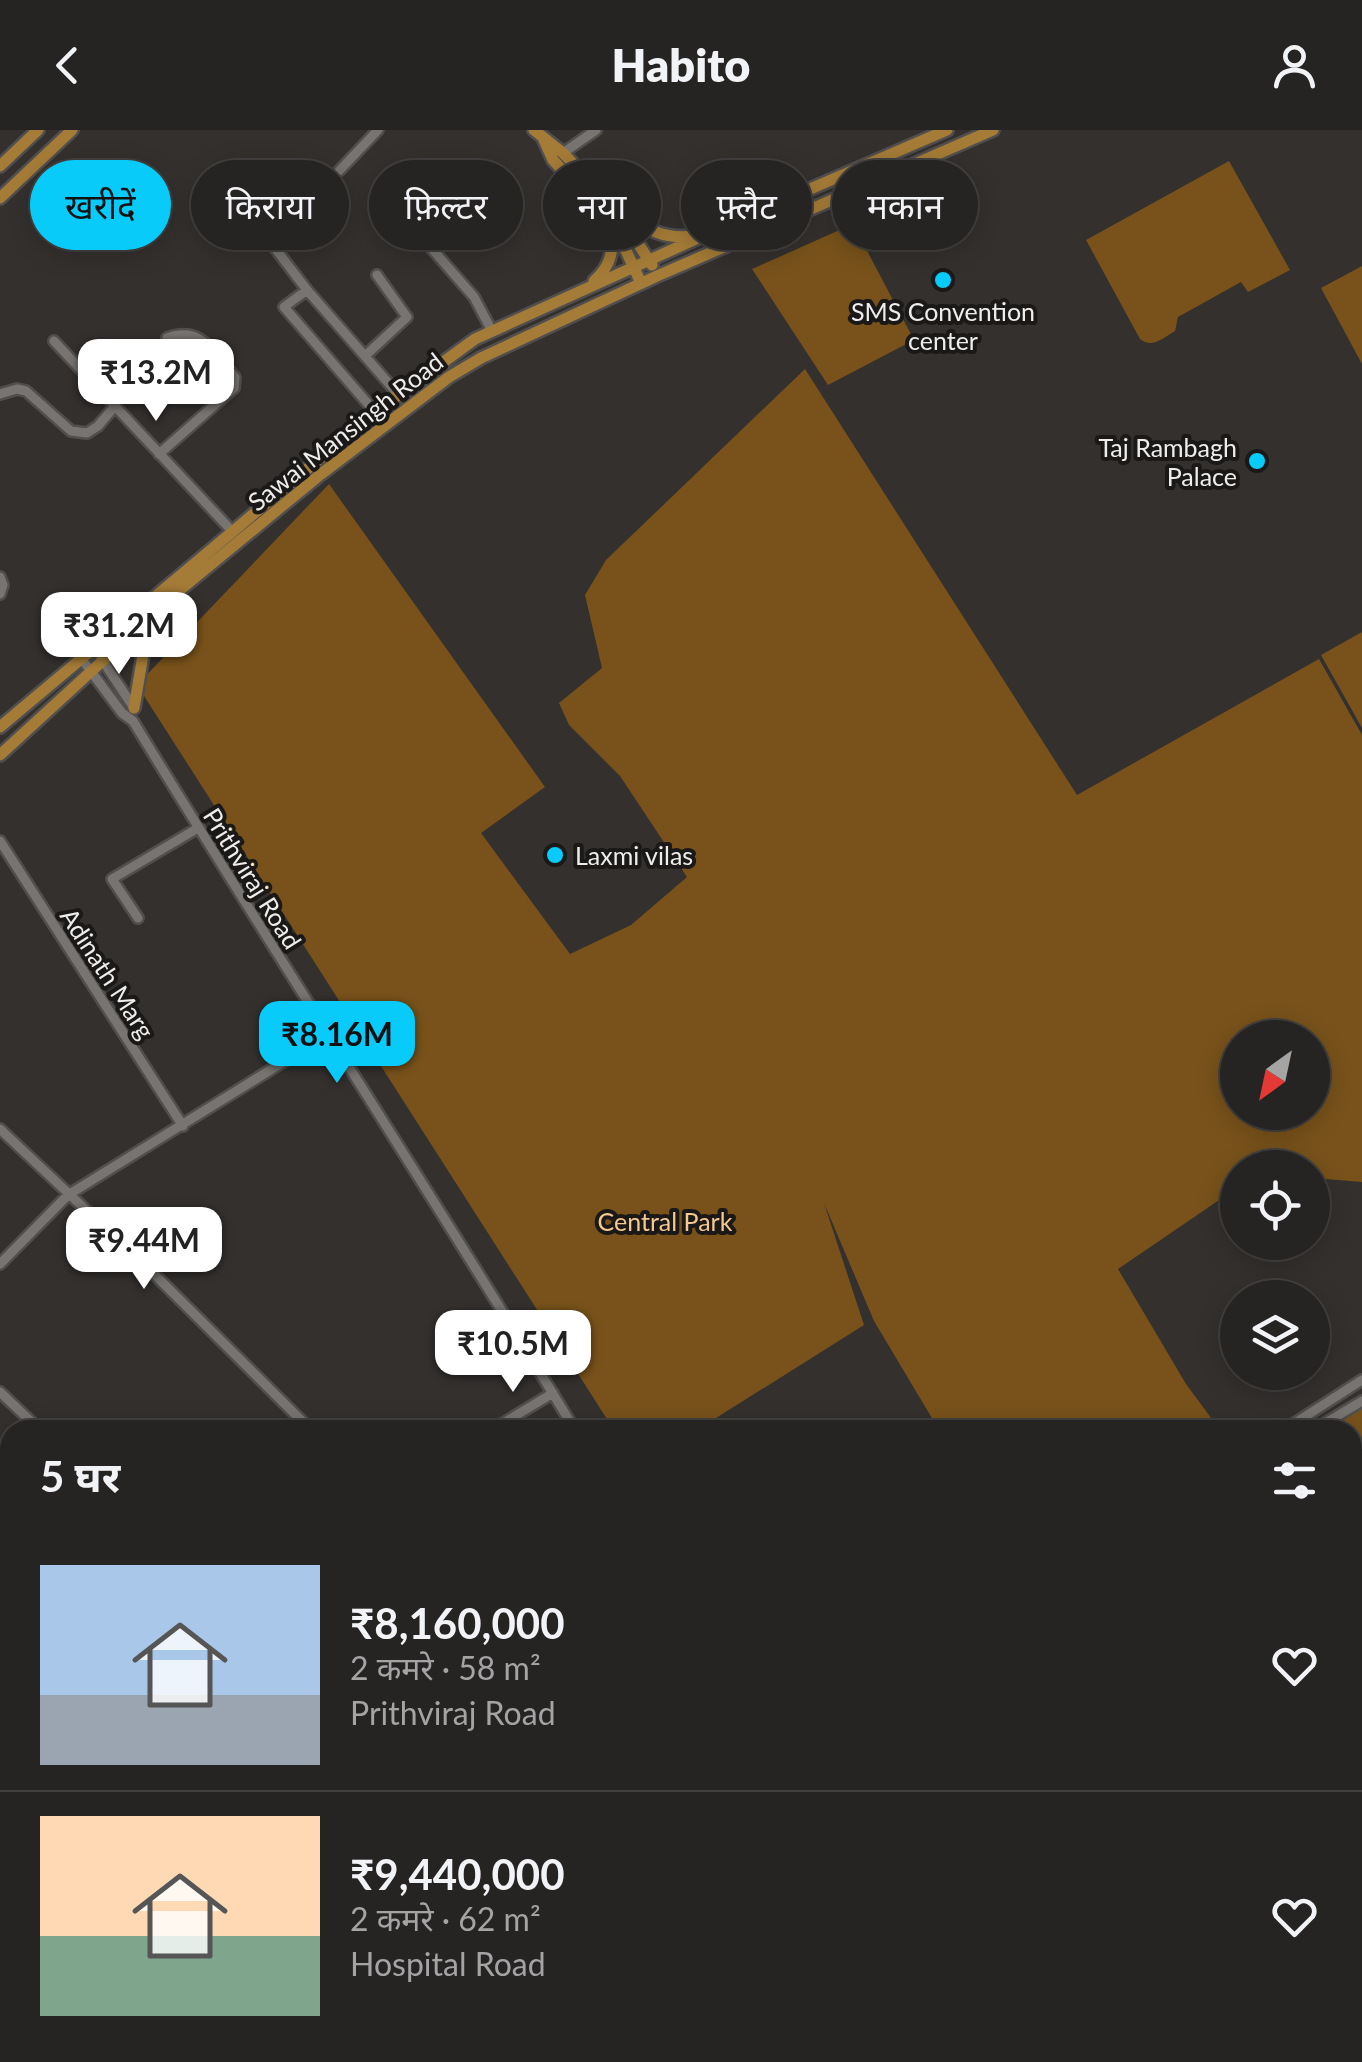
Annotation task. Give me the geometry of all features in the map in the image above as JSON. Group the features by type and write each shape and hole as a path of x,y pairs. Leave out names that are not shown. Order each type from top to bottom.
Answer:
{"main road":[{"path":"0,166 38,130"},
{"path":"0,198 72,130"},
{"path":"812,188 947,130"},
{"name":"Sawai Mansingh Road","path":"0,755 150,616 321,474 449,377 492,352 641,283 993,130"},
{"path":"539,135 568,160"},
{"path":"539,135 553,160"},
{"path":"0,177 10,187"},
{"path":"0,727 374,412 461,349 492,331 681,245"},
{"path":"584,290 610,261 612,250"},
{"path":"628,250 641,283"},
{"path":"643,250 658,276"},
{"path":"133,714 150,616"}],"street":[{"path":"349,160 378,130"},
{"path":"562,153 596,130"},
{"path":"276,250 398,394"},
{"path":"433,250 474,297 492,331"},
{"path":"365,356 407,316 377,274"},
{"path":"307,290 284,307 374,412"},
{"path":"159,454 234,388 235,377 196,335 181,333 167,338"},
{"path":"54,341 232,531"},
{"path":"0,394 17,389 26,392 70,431 86,433 98,426 114,407"},
{"path":"0,576 0,594"},
{"path":"93,647 133,714"},
{"name":"Prithviraj Road","path":"80,658 122,713 133,714 198,828 569,1420"},
{"path":"138,918 112,879 198,828"},
{"name":"Adinath Marg","path":"0,842 183,1126"},
{"path":"0,1264 68,1195 326,1035"},
{"path":"0,1129 301,1420"},
{"path":"1300,1420 1362,1380"},
{"path":"0,1392 29,1420"},
{"path":"508,1420 553,1393"},
{"path":"1331,1420 1362,1401"}],"green space":[{"path":"1229,161 1290,270 1248,292 1241,282 1178,317 1175,331 1166,337 1144,342 1086,240"},
{"path":"832,233 832,250 867,250 914,340 828,385 752,269 795,250 812,250 812,242"},
{"path":"1362,266 1362,364 1321,288"},
{"name":"Central Park","path":"805,369 1077,795 1319,659 1362,735 1362,1182 1330,1179 1330,1150 1220,1150 1220,1199 1118,1269 1186,1384 1213,1420 933,1420 874,1321 824,1203 864,1325 713,1420 608,1420 137,685 329,484 545,787 481,833 570,954 631,925 687,877 620,776 569,725 559,703 602,668 585,595 606,560"},
{"path":"1362,632 1362,728 1321,655"},
{"path":"1362,1408 1362,1420 1343,1420"}],"place":[{"name":"SMS Convention center","path":"943,280"},
{"name":"Taj Rambagh Palace","path":"1257,461"},
{"name":"Laxmi vilas","path":"555,855"}]}
